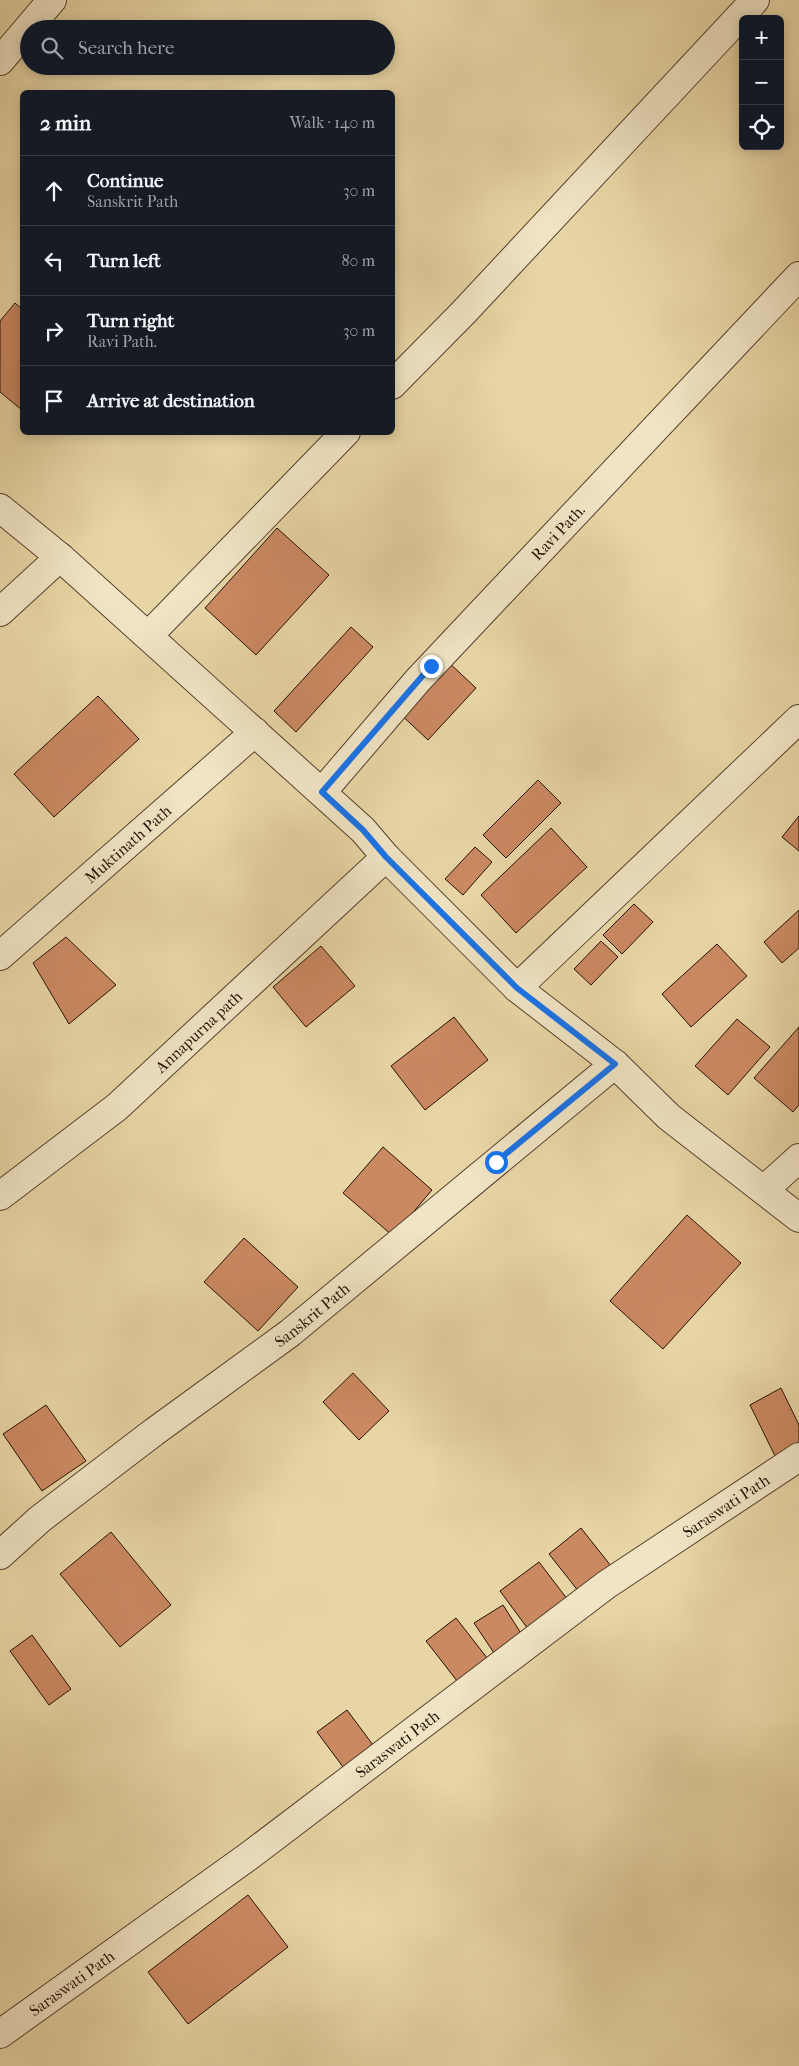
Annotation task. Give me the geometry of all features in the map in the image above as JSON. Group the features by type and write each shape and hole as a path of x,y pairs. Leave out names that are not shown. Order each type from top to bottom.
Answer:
{"street":[{"path":"35,20 52,0"},
{"path":"395,382 464,312 755,0"},
{"path":"0,61 20,38"},
{"name":"Ravi Path.","path":"322,792 418,680 799,276"},
{"path":"148,636 343,435"},
{"path":"0,508 60,557 363,830 386,857 517,988 615,1064 669,1117 799,1218"},
{"path":"0,612 60,557"},
{"path":"517,988 799,719"},
{"name":"Muktinath Path","path":"0,956 255,732"},
{"name":"Annapurna path","path":"0,1196 116,1107 386,857"},
{"name":"Sanskrit Path","path":"0,1555 40,1519 154,1432 290,1333 615,1064"},
{"path":"764,1190 799,1158"},
{"name":"Saraswati Path","path":"0,2034 249,1856 606,1585 799,1457"}],"building":[{"path":"15,303 20,307 20,408 0,392 0,321"},
{"path":"277,528 329,575 256,655 205,608"},
{"path":"351,627 373,647 296,732 274,711"},
{"path":"445,659 476,688 428,740 396,710"},
{"path":"98,696 139,739 54,817 14,774"},
{"path":"538,780 561,803 506,858 483,835"},
{"path":"799,816 799,851 782,837"},
{"path":"551,828 587,867 516,933 481,895"},
{"path":"475,847 492,862 463,895 445,879"},
{"path":"634,904 653,922 622,954 603,935"},
{"path":"799,910 799,948 782,963 764,942"},
{"path":"66,937 116,985 69,1024 33,963"},
{"path":"601,941 618,957 591,985 574,969"},
{"path":"717,944 747,976 691,1027 662,994"},
{"path":"321,946 355,986 306,1027 273,987"},
{"path":"454,1017 488,1060 425,1110 391,1066"},
{"path":"737,1019 770,1047 728,1095 695,1066"},
{"path":"799,1027 799,1105 793,1112 754,1078"},
{"path":"383,1147 432,1190 393,1236 343,1193"},
{"path":"687,1215 741,1263 663,1349 610,1301"},
{"path":"244,1238 298,1287 258,1331 204,1282"},
{"path":"353,1373 389,1411 359,1440 323,1402"},
{"path":"781,1388 799,1425 799,1446 776,1458 750,1405"},
{"path":"46,1405 86,1461 42,1491 3,1434"},
{"path":"581,1528 615,1571 583,1597 549,1554"},
{"path":"111,1532 171,1605 120,1647 60,1574"},
{"path":"539,1562 574,1608 534,1637 500,1591"},
{"path":"503,1605 524,1638 496,1656 474,1623"},
{"path":"456,1618 491,1663 461,1686 426,1641"},
{"path":"32,1635 71,1689 49,1705 10,1651"},
{"path":"347,1710 379,1753 349,1775 317,1732"},
{"path":"248,1895 288,1947 188,2024 148,1972"}],"route":[{"path":"431,666 322,792 363,830 386,857 517,988 615,1064 496,1162"}]}
